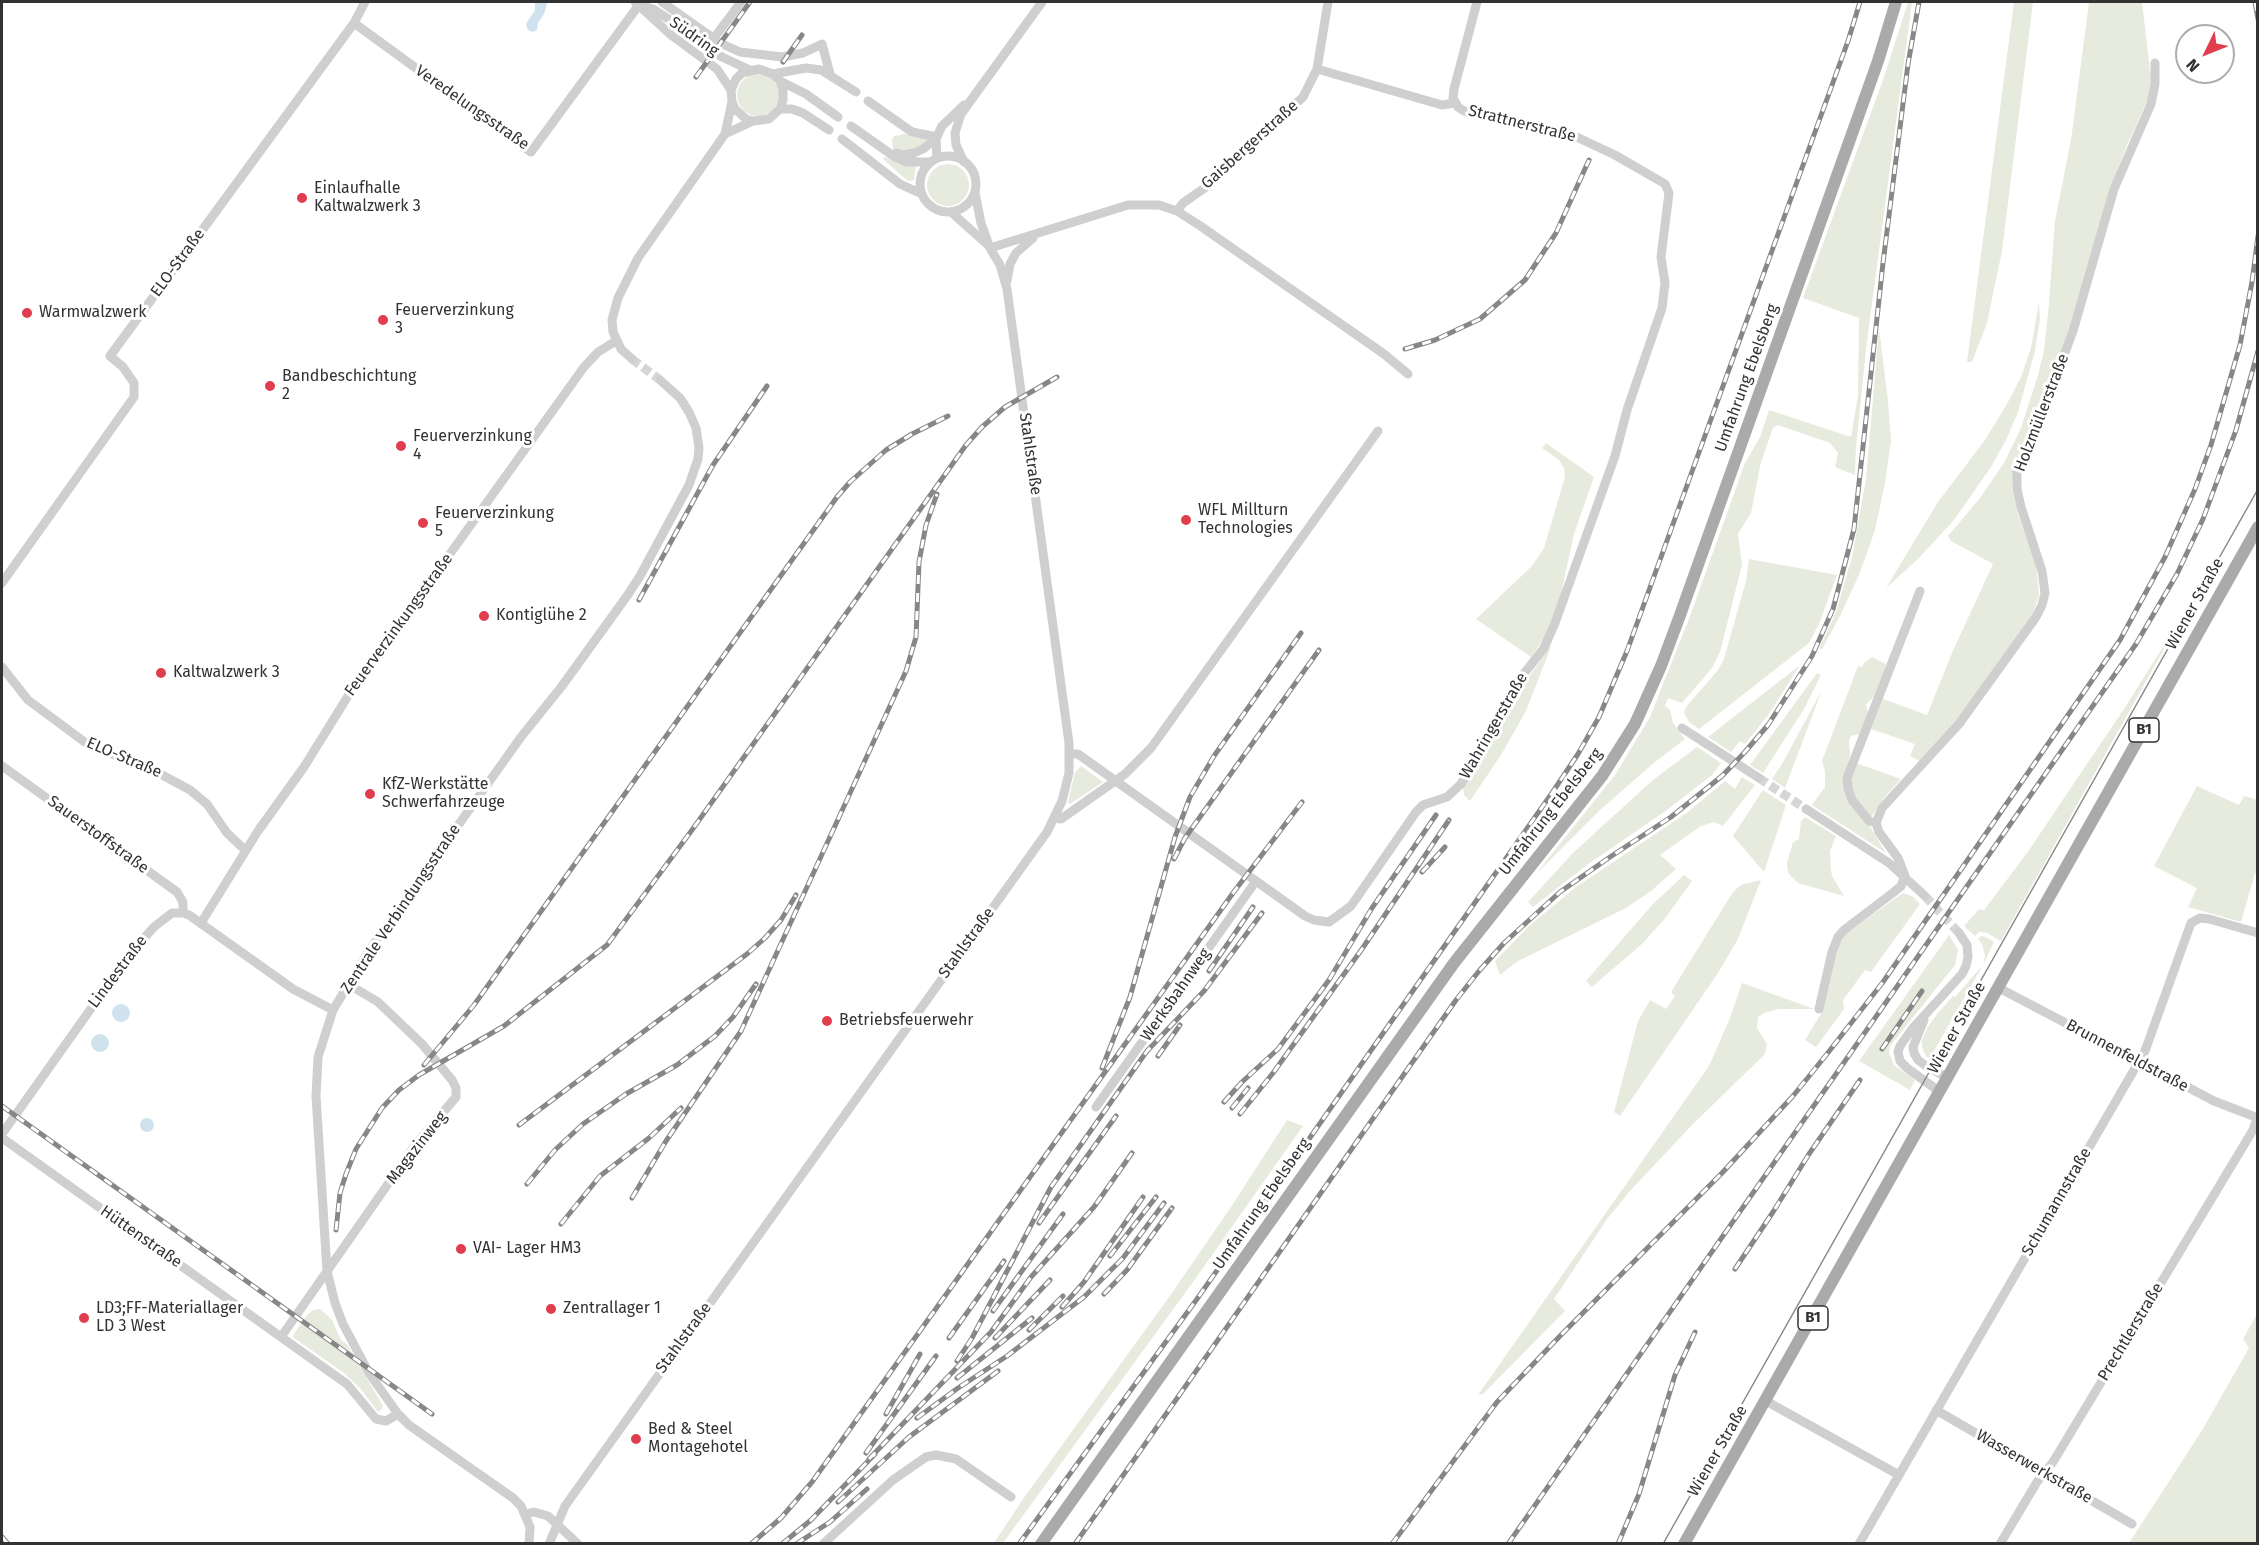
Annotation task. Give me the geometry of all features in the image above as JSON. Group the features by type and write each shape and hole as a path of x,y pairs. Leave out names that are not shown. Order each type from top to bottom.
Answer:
{"main road":[{"name":"Umfahrung Ebelsberg","path":"1041,1544 1454,963 1602,776 1635,724 1679,618 1874,72 1896,2"},
{"name":"Wiener Straße","path":"1684,1544 2258,527"}],"street":[{"name":"ELO-Straße","path":"2,583 134,397 134,383 123,367 110,356 354,23 365,2"},
{"name":"Veredelungsstraße","path":"354,23 531,152 638,2"},
{"name":"Südring","path":"638,2 653,9 734,64 750,70"},
{"name":"Südring","path":"638,2 658,24 717,69 731,90"},
{"name":"Südring","path":"662,2 730,48 769,57 803,53 822,44 830,74"},
{"path":"689,48 704,45 714,38 741,2"},
{"path":"842,139 900,184 921,194 932,207 939,211 951,212 966,206 975,193 975,176 964,162 957,145 956,133 961,114 1042,2"},
{"name":"Gaisbergerstraße","path":"1177,211 1183,203 1206,187 1296,105 1309,88 1317,69 1328,2"},
{"name":"Strattnerstraße","path":"1454,103 1454,89 1477,2"},
{"path":"803,53 806,68"},
{"path":"724,134 753,121 769,118 780,109 783,90 773,75 769,57"},
{"name":"Holzmüllerstraße","path":"1876,823 1889,799 1959,724 2036,617 2042,605 2045,592 2042,571 2021,507 2017,472 2073,331 2114,189 2151,104 2155,84 2155,63"},
{"path":"773,75 806,68 821,70 856,92"},
{"name":"Strattnerstraße","path":"1317,69 1442,105 1454,103 1464,111 1568,133 1615,155 1665,184 1669,201 1661,257 1664,278"},
{"path":"632,359 616,341 612,320 618,298 654,235 724,134 732,102 731,90 736,79 750,70 773,75 838,117"},
{"path":"921,194 920,179 924,170 934,160 936,138 942,126 970,99"},
{"path":"868,101 912,132 936,138"},
{"path":"732,102 740,115 753,121"},
{"path":"780,109 803,112 829,130"},
{"path":"851,126 906,162 934,160 948,156 964,162"},
{"path":"883,149 904,155 914,153 936,138"},
{"name":"Stahlstraße","path":"549,1544 565,1506 1055,818 1066,787 1069,754 1007,289 1000,265 990,248 981,223 975,193"},
{"path":"990,248 1128,205 1159,205 1177,211 1213,234 1408,374"},
{"name":"Stahlstraße","path":"951,212 990,248"},
{"path":"1007,289 1007,276 1016,253 1039,233"},
{"name":"Wahringerstraße","path":"1069,754 1078,754 1314,921 1329,922 1351,906 1416,812 1423,806 1447,797 1461,784 1510,696 1544,648 1556,623 1615,456 1627,410 1662,308 1665,295 1664,278"},
{"name":"Feuerverzinkungsstraße","path":"201,923 245,850 304,767 334,716 584,367 598,352 616,341"},
{"name":"Zentrale Verbindungsstraße","path":"526,1514 513,1498 409,1425 381,1393 353,1345 335,1303 327,1271 316,1075 321,1042 333,1010 377,938 521,737 562,686 631,589 690,485 698,459 696,428 680,398 660,380"},
{"path":"1055,818 1061,819 1137,764 1167,726 1378,431"},
{"path":"1820,1009 1832,952 1838,937 1894,892 1905,876 1898,858 1879,832 1876,823 1869,820 1852,800 1847,778 1920,591"},
{"name":"ELO-Straße","path":"2,667 28,700 86,743 140,763 189,789 207,804 227,833 245,850"},
{"path":"1682,728 1759,778"},
{"name":"Sauerstoffstraße","path":"2,766 177,892 183,902 183,913"},
{"path":"1806,810 1905,876 1925,896"},
{"name":"Werksbahnweg","path":"1096,1107 1256,881"},
{"path":"183,913 201,923 293,989 333,1010"},
{"name":"Lindestraße","path":"2,1136 142,938 170,914 183,913"},
{"name":"Schumannstraße","path":"1859,1544 2145,1051 2186,933 2195,919 2209,919 2258,933"},
{"path":"1940,1092 1907,1068 1898,1057 1900,1046 1966,966 1967,945 1959,933"},
{"name":"Magazinweg","path":"327,1271 416,1144 456,1097 456,1088 452,1080 422,1044 378,1002 348,984"},
{"name":"Brunnenfeldstraße","path":"1999,988 2214,1101 2257,1118"},
{"path":"1927,1014 1917,1035 1913,1047 1914,1053 1918,1060 1926,1066 1948,1078"},
{"name":"Prechtlerstraße","path":"2000,1544 2053,1462 2247,1139 2257,1118"},
{"name":"Hüttenstraße","path":"2,1136 347,1384 376,1419 386,1421 398,1414"},
{"path":"281,1336 327,1271"},
{"path":"1766,1401 1899,1475"},
{"name":"Wasserwerkstraße","path":"1936,1410 2132,1524"},
{"path":"823,1544 893,1480 926,1457 936,1455 956,1459 1011,1497"},
{"path":"529,1544 530,1527 526,1514 534,1512 542,1513 578,1544"}],"shaded area":[{"path":"1908,2 1912,2 1867,341 1855,475 1835,467 1838,453 1830,443 1778,425 1773,428 1761,462 1751,513 1738,534 1742,565 1720,652 1712,668 1682,703 1668,698 1665,706 1670,710 1673,723 1685,739 1599,811 1535,875 1615,775 1650,717 1689,619 1745,463 1760,437 1769,410 1851,437 1858,396 1859,318 1803,298 1884,77"},
{"path":"2014,2 2033,2 2002,251 1987,323 1972,362 1967,362"},
{"path":"2089,2 2142,2 2151,79 2148,99 2111,187 2069,330 2048,387 2015,464 2012,489 2018,515 2036,563 2039,596 2032,615 1958,719 1921,762 1910,756 1915,744 1871,729 1883,699 1927,715 1952,653 1993,564 1951,541 1948,536 1980,498 2004,463 2021,428 2038,375 2044,350 2055,221 2071,140"},
{"path":"758,74 773,80 779,95 773,110 758,116 743,110 737,95 743,80"},
{"path":"906,134 929,140 921,147 900,152 893,149 894,136"},
{"path":"885,157 899,163 916,166 914,180 909,181 903,177 883,159"},
{"path":"948,164 963,170 969,185 963,200 948,206 933,200 927,185 933,170"},
{"path":"2039,302 2040,319 2035,351 2018,412 2006,440 1991,467 1954,520 1918,559 1886,588 1938,502 1985,440 2007,404 2021,377 2031,348"},
{"path":"1879,328 1891,441 1885,483 1875,530 1859,575 1840,616 1822,649 1819,649 1836,612 1852,557 1866,479"},
{"path":"1546,443 1594,477 1574,534 1560,598 1545,637 1531,657 1476,619 1532,566 1544,548 1565,477 1564,468 1559,460 1542,448"},
{"path":"1749,559 1837,575 1819,624 1809,643 1699,729 1689,722 1684,713 1686,707 1718,670 1724,659 1746,581"},
{"path":"2183,615 2001,941 1987,933 1979,932 1975,936 1964,926 1979,909 1984,910 2027,853 2124,709"},
{"path":"1552,644 1526,711 1501,755 1470,801 1464,795 1463,787 1508,707"},
{"path":"1872,657 1886,664 1883,677 1875,696 1866,704 1869,717 1860,734 1851,736 1849,741 1850,755 1843,782 1886,853 1812,805 1825,787 1825,771 1822,761 1858,666 1862,667"},
{"path":"1800,665 1769,714 1745,744 1740,741 1731,752 1708,737"},
{"path":"1817,673 1821,675 1804,709 1763,773 1750,765"},
{"path":"1822,690 1785,788 1772,779"},
{"path":"1697,747 1721,763 1712,775 1533,907 1528,902 1571,855 1610,819 1653,780"},
{"path":"1856,763 1901,779 1871,817 1852,795 1851,775"},
{"path":"1081,766 1103,782 1070,804 1068,802 1075,772"},
{"path":"1742,777 1755,785 1723,826 1714,822 1701,826 1660,855 1676,869 1651,891 1626,908 1518,961 1500,975 1495,961 1529,926 1576,887 1688,812 1725,781 1735,789"},
{"path":"2197,786 2239,805 2244,796 2257,800 2257,873 2255,873 2241,922 2188,907 2197,888 2154,866"},
{"path":"1763,790 1786,805 1764,872 1733,836"},
{"path":"1805,817 1836,836 1830,851 1831,869 1832,876 1844,896 1798,883 1788,873 1787,863 1793,842 1799,839 1801,821"},
{"path":"1684,875 1692,881 1666,917 1643,943 1592,987 1586,981 1653,904"},
{"path":"1761,880 1738,939 1718,973 1620,1116 1614,1112 1638,1021 1650,1000 1666,1009 1675,996 1671,992 1733,892 1741,885"},
{"path":"1903,893 1912,896 1920,904 1871,972 1865,970 1843,1000 1844,1009 1816,1047 1805,1040 1822,1012 1836,950 1845,934"},
{"path":"1949,935 1958,950 1955,965 1890,1046 1889,1053 1894,1065 1915,1080 1910,1090 1859,1061"},
{"path":"1981,936 1994,942 1983,965 1985,956 1978,939"},
{"path":"1983,965 1930,1058 1926,1057 1922,1040 1928,1027 1937,1014"},
{"path":"1742,983 1814,1009 1778,1009 1758,1017 1757,1028 1767,1044 1765,1054 1692,1125 1630,1191 1607,1219 1554,1299 1565,1311 1483,1394 1478,1395 1709,1066"},
{"path":"1287,1120 1303,1126 1193,1282 1003,1543 994,1543 1023,1499 1167,1300"},
{"path":"320,1309 332,1320 341,1340 347,1344 383,1406 378,1412 360,1388 344,1373 294,1338 293,1335 307,1315 313,1310"},
{"path":"2257,1314 2257,1543 2129,1543 2201,1432 2249,1348 2243,1339"}],"water":[{"path":"535,2 546,2 547,4 537,30 533,32 528,30 526,24 535,10"},
{"path":"117,1004 125,1004 130,1009 128,1020 117,1022 112,1017 112,1009"},
{"path":"96,1034 104,1034 109,1039 107,1050 96,1052 91,1047 91,1039"},
{"path":"147,1118 152,1120 154,1125 152,1130 147,1132 142,1130 140,1125 142,1120"}],"tunnel":[{"path":"632,359 660,380"},
{"path":"1759,778 1806,809"},
{"path":"1925,896 1959,933"}],"tram line":[{"path":"1663,1544 2258,489"}],"railway":[{"path":"696,77 750,2"},
{"path":"1019,1544 1197,1299 1552,793 1599,717 1627,651 1848,41 1860,2"},
{"path":"1075,1544 1456,1000 1479,971 1504,943 1560,892 1671,817 1722,776 1768,725 1812,656 1833,609 1854,529 1883,263 1908,64 1919,2"},
{"path":"2255,2 2258,19"},
{"path":"783,62 802,35"},
{"path":"1405,349 1435,340 1480,319 1525,280 1556,233 1589,160"},
{"path":"1392,1544 1497,1402 1722,1173 1793,1096 1827,1054 1883,982 2120,640 2165,557 2195,489 2211,445 2240,345 2258,236"},
{"path":"1508,1544 2136,644 2177,574 2203,519 2236,430 2258,351"},
{"path":"336,1230 340,1193 346,1174 356,1149 382,1108 399,1090 419,1075 504,1026 607,945 692,830 966,445 1005,407 1057,377"},
{"path":"639,600 713,465 767,386"},
{"path":"424,1065 474,1005 837,497 850,482 886,450 948,416"},
{"path":"632,1198 666,1141 741,1031 906,671 916,637 919,562 926,525 937,494"},
{"path":"1102,1068 1130,997 1175,837 1190,797 1214,756 1301,633"},
{"path":"1174,859 1185,838 1319,650"},
{"path":"751,1544 781,1518 812,1482 1233,893 1302,802"},
{"path":"1224,1102 1278,1049 1329,980 1372,908 1436,815"},
{"path":"1240,1114 1273,1073 1362,949 1449,820"},
{"path":"1422,872 1445,847"},
{"path":"519,1125 747,954 781,920 796,895"},
{"path":"1209,971 1253,907"},
{"path":"957,1361 972,1338 1051,1187 1147,1051 1204,991 1262,913"},
{"path":"527,1184 555,1150 583,1124 626,1094 677,1065 715,1036 733,1017 756,984"},
{"path":"1882,1049 1922,991"},
{"path":"1158,1056 1180,1025"},
{"path":"1735,1269 1860,1080"},
{"path":"1232,1108 1248,1088"},
{"path":"2,1106 432,1414"},
{"path":"561,1224 600,1176 649,1138 681,1108"},
{"path":"1039,1223 1116,1116"},
{"path":"869,1459 991,1332 1031,1277 1094,1207 1132,1153"},
{"path":"1062,1307 1084,1282 1143,1197"},
{"path":"1110,1256 1156,1197"},
{"path":"917,1418 1007,1356 1084,1297 1123,1258 1164,1203"},
{"path":"1104,1294 1127,1270 1172,1208"},
{"path":"993,1311 1063,1214"},
{"path":"949,1338 1004,1261"},
{"path":"995,1338 1050,1280"},
{"path":"1029,1330 1063,1296"},
{"path":"957,1378 1032,1318"},
{"path":"1618,1544 1639,1494 1675,1375 1695,1332"},
{"path":"886,1414 920,1354"},
{"path":"866,1453 936,1356"},
{"path":"838,1502 909,1437 998,1371"},
{"path":"782,1544 811,1520 875,1454"},
{"path":"796,1544 830,1522 867,1489"},
{"path":"2,1537 8,1544"}],"place":[{"name":"Einlaufhalle Kaltwalzwerk 3","path":"302,198"},
{"name":"Warmwalzwerk","path":"27,313"},
{"name":"Feuerverzinkung 3","path":"383,320"},
{"name":"Bandbeschichtung 2","path":"270,386"},
{"name":"Feuerverzinkung 4","path":"401,446"},
{"name":"WFL Millturn Technologies","path":"1186,520"},
{"name":"Feuerverzinkung 5","path":"423,523"},
{"name":"Kontiglühe 2","path":"484,616"},
{"name":"Kaltwalzwerk 3","path":"161,673"},
{"name":"KfZ-Werkstätte Schwerfahrzeuge","path":"370,794"},
{"name":"Betriebsfeuerwehr","path":"827,1021"},
{"name":"VAI- Lager HM3","path":"461,1249"},
{"name":"Zentrallager 1","path":"551,1309"},
{"name":"LD3;FF-Materiallager LD 3 West","path":"84,1318"},
{"name":"Bed & Steel Montagehotel","path":"636,1439"}]}
